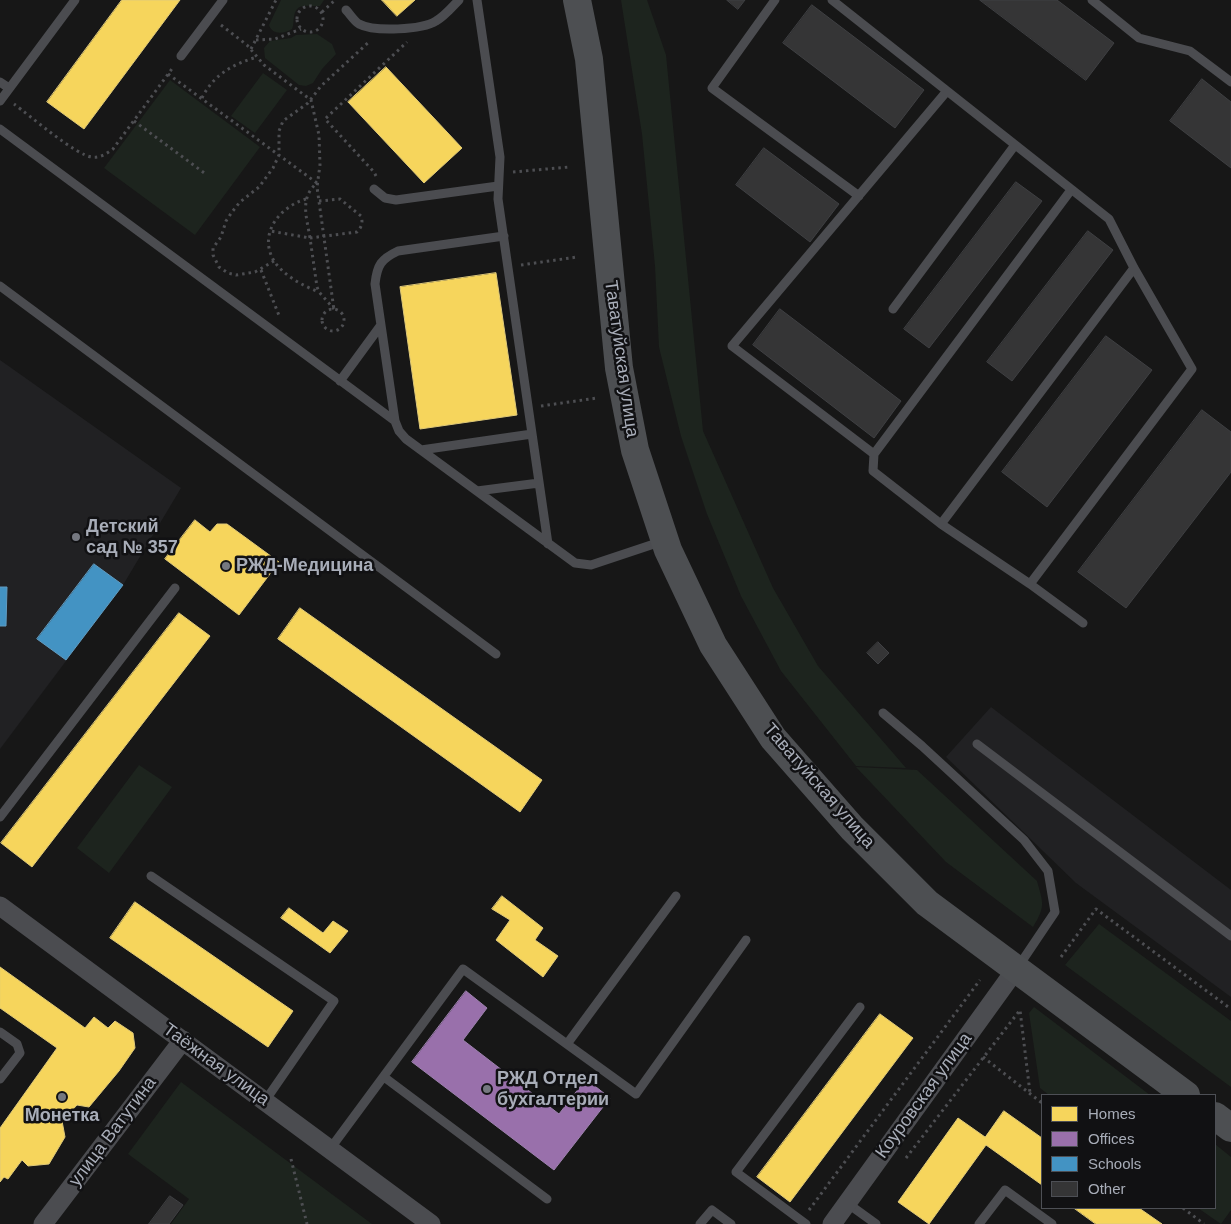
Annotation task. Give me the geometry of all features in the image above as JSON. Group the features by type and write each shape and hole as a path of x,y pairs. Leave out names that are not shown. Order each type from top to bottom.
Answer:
{"main road":[{"name":"Таватуйская улица","path":"577,0 589,59 619,368 634,450 665,540 713,645 773,738 852,828 927,903 1185,1094"},
{"path":"1216,1117 1231,1128"}],"street":[{"name":"Таёжная улица","path":"0,906 431,1224"},
{"name":"Коуровская улица","path":"832,1224 1016,969"},
{"name":"улица Ватутина","path":"44,1224 183,1040"}],"lane":[{"path":"2,99 75,0"},
{"path":"181,56 223,0"},
{"path":"346,10 358,23 372,28 409,28 426,25 437,20 459,0"},
{"path":"478,0 500,157 498,200 548,544"},
{"path":"776,0 712,88 859,196"},
{"path":"832,0 1109,219 1134,268 1192,369 1030,584"},
{"path":"1092,0 1139,38 1190,51 1231,82"},
{"path":"0,82 9,88"},
{"path":"874,454 732,346 947,91"},
{"path":"0,129 395,421"},
{"path":"893,309 1015,145"},
{"path":"374,189 385,198 396,200 498,186"},
{"path":"1071,190 874,454 873,471 941,524 1030,584 1083,623"},
{"path":"504,236 398,251 387,256 380,263 376,272 376,284 381,325 395,421 402,436 570,560 591,565 665,540"},
{"path":"941,524 1134,268"},
{"path":"0,286 496,654"},
{"path":"340,381 381,325"},
{"path":"421,450 532,434"},
{"path":"477,491 539,482"},
{"path":"0,817 175,588"},
{"path":"883,713 922,746 1024,840 1048,871 1055,912 1016,969"},
{"path":"978,744 1231,936"},
{"path":"151,876 334,1001 265,1101"},
{"path":"567,1044 676,896"},
{"path":"330,1149 463,970 636,1094 746,940"},
{"path":"803,1222 736,1172 860,1007"},
{"path":"0,1032 17,1044 20,1053 0,1079"},
{"path":"384,1077 547,1199"},
{"path":"979,1224 1005,1190 1052,1224"},
{"path":"848,1203 876,1224"},
{"path":"700,1224 712,1210 731,1224"}],"path":[{"path":"251,49 276,0"},
{"path":"322,12 335,0"},
{"path":"311,6 322,12 324,18 319,30 307,32 302,29 298,24 297,17 300,11 305,7 311,6"},
{"path":"211,16 251,49 264,65 311,100 318,126 320,165 317,183 334,310"},
{"path":"318,126 426,25"},
{"path":"274,261 261,270 245,275 228,274 215,261 212,255 213,248 221,237 228,217 240,202 264,182 273,168 279,155 279,131 283,121 311,100 322,86 384,28"},
{"path":"256,40 275,39 302,29"},
{"path":"2,99 82,154 97,157 105,155 113,149 181,56"},
{"path":"202,98 208,86 221,74 239,63 257,57"},
{"path":"168,74 317,183"},
{"path":"325,119 374,172 376,178 374,189"},
{"path":"134,121 207,175"},
{"path":"500,174 569,167"},
{"path":"317,183 310,189 306,199 319,292"},
{"path":"306,199 297,202 275,219 270,231 269,244 274,261 287,274 305,286 319,292 334,310 342,316 344,320 342,325 334,331 324,327 322,323 324,313 334,310"},
{"path":"270,231 310,238 357,232 362,225 361,216 343,200 319,202"},
{"path":"508,266 577,257"},
{"path":"261,270 290,344"},
{"path":"528,408 597,398"},
{"path":"1061,957 1096,909 1231,1009"},
{"path":"803,1222 980,980"},
{"path":"905,1159 1020,1010 1030,1093"},
{"path":"983,1057 1041,1101"},
{"path":"291,1159 307,1224"},
{"path":"1184,1209 1204,1224"}],"shaded area":[{"path":"281,0 324,0 320,6 304,6 297,9 292,29 279,33 273,31 269,25"},
{"path":"621,0 647,0 666,55 703,431 773,588 818,666 906,768 856,766 781,671 741,596 707,514 681,436 659,347 655,266 642,134"},
{"path":"317,34 332,44 336,54 322,69 313,83 306,86 299,85 265,58 264,48 270,41 291,38 296,35"},
{"path":"263,73 287,90 255,133 231,116"},
{"path":"170,80 260,147 195,235 104,168"},
{"name":"Детский сад № 357","path":"0,360 181,488 123,585 0,749"},
{"path":"991,707 1231,890 1231,997 1076,883 946,757"},
{"path":"139,765 172,787 109,873 77,848"},
{"path":"856,767 917,770 1037,881 1042,909 1033,927 946,862"},
{"path":"1099,924 1231,1021 1231,1087 1065,965"},
{"path":"1034,1007 1149,1094 1048,1094 1040,1088 1029,1013"},
{"path":"181,1082 372,1224 171,1224 189,1199 128,1154"},
{"path":"1216,1145 1231,1157 1231,1210 1221,1224 1199,1209 1216,1209"}],"building: Homes":[{"path":"122,0 180,0 84,129 47,102"},
{"path":"382,0 415,0 397,16"},
{"path":"386,67 462,148 424,183 348,102"},
{"path":"496,273 517,415 420,429 400,287"},
{"name":"РЖД-Медицина","path":"195,520 210,532 217,524 227,524 279,562 239,615 165,559"},
{"path":"300,608 542,780 520,812 278,639"},
{"path":"179,613 210,636 32,867 1,843"},
{"path":"502,896 543,928 535,940 558,956 543,977 496,940 510,920 492,909"},
{"path":"135,902 293,1011 268,1047 110,938"},
{"path":"289,908 323,933 333,921 348,931 330,953 281,918"},
{"path":"0,967 85,1028 94,1017 108,1028 115,1021 133,1033 135,1048 119,1071 89,1107 77,1105 62,1121 65,1137 49,1164 28,1166 22,1160 8,1179 4,1177 0,1182 0,1128 57,1048 0,1008"},
{"path":"880,1014 913,1038 790,1202 757,1177"},
{"path":"1004,1111 1041,1137 1041,1184 986,1145 929,1224 898,1202 958,1118 985,1137"},
{"path":"1075,1209 1140,1209 1162,1224 1096,1224"}],"building: Offices":[{"name":"РЖД Отдел бухгалтерии","path":"466,991 487,1008 463,1040 559,1114 586,1079 610,1098 554,1170 412,1062"}],"building: Schools":[{"path":"94,564 123,585 66,660 37,639"},
{"path":"0,587 7,587 6,626 0,626"}],"building: Other":[{"path":"727,0 745,0 738,9"},
{"path":"980,0 1057,0 1114,43 1086,80"},
{"path":"812,5 924,90 895,128 783,43"},
{"path":"1202,79 1231,102 1231,168 1170,121"},
{"path":"764,148 839,204 810,242 736,185"},
{"path":"1016,182 1042,201 929,348 904,329"},
{"path":"1088,231 1113,250 1012,381 987,362"},
{"path":"780,309 901,401 874,438 753,345"},
{"path":"1106,336 1152,370 1047,507 1002,472"},
{"path":"1202,410 1231,432 1231,472 1126,608 1078,572"},
{"path":"878,642 889,653 878,664 867,653"},
{"path":"170,1196 183,1205 169,1224 149,1224"}],"place":[{"name":"Детский сад № 357","path":"76,537"},
{"name":"РЖД-Медицина","path":"226,566"},
{"name":"РЖД Отдел бухгалтерии","path":"487,1089"},
{"name":"Монетка","path":"62,1097"}]}
